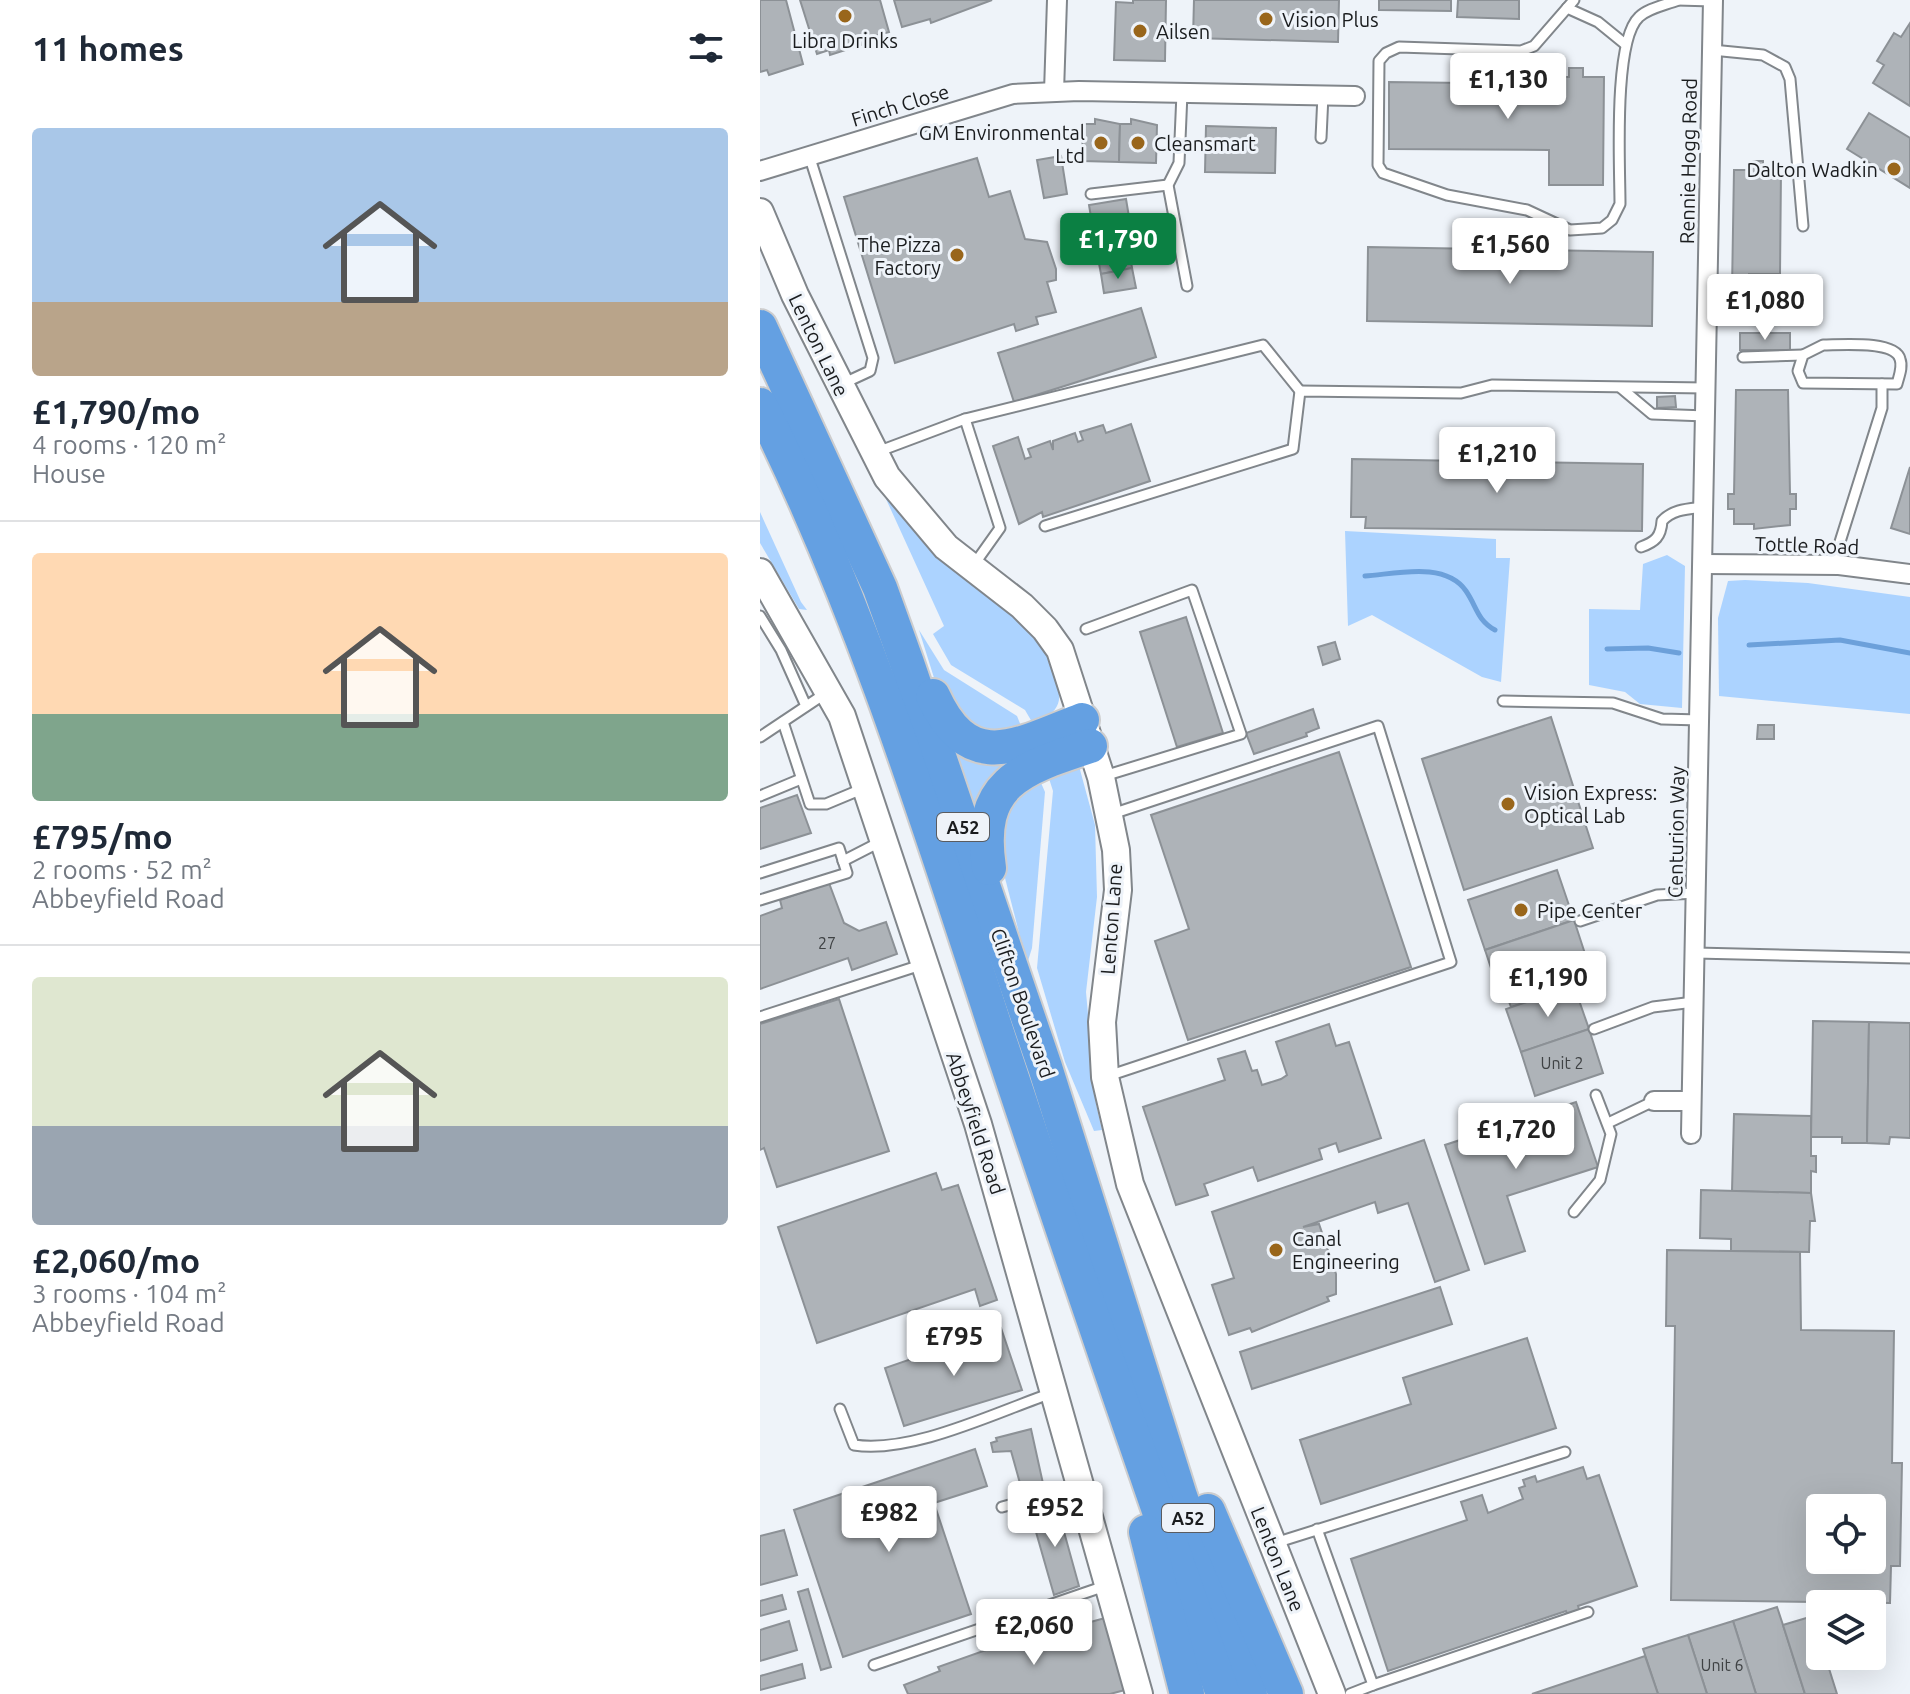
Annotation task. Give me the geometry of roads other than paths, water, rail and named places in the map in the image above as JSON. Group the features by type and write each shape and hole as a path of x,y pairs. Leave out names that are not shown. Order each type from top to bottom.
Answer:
{"highway":[{"name":"Clifton Boulevard","path":"760,327 880,588 1012,971 1117,1344 1223,1694"},
{"name":"Clifton Boulevard","path":"760,405 785,454 883,691 1117,1344 1180,1496 1250,1694"},
{"path":"880,588 942,717 967,743 983,749 1045,735 1091,748"},
{"path":"1012,971 985,843 988,811 1005,784 1039,763 1091,748"},
{"path":"1117,1344 1187,1694"},
{"path":"1117,1344 1286,1694"}],"street":[{"path":"1054,92 1057,0"},
{"name":"Rennie Hogg Road","path":"1703,564 1713,0"},
{"name":"Finch Close","path":"760,171 1013,94 1355,96"},
{"name":"Lenton Lane","path":"760,212 839,386 897,489 946,547 1045,629 1060,650 1109,814 1118,890 1102,1022 1105,1077 1130,1184 1332,1694"},
{"name":"Tottle Road","path":"1703,564 1839,565 1910,574"},
{"name":"Centurion Way","path":"1691,1134 1703,564"},
{"name":"Abbeyfield Road","path":"760,572 829,691 866,788 978,1124 1139,1694"},
{"path":"1654,1101 1691,1101"}],"lane":[{"path":"1625,44 1571,4 1534,46 1521,51 1399,47 1386,53 1379,61 1378,165 1383,173 1447,195 1527,210 1570,230 1602,228 1612,220 1620,204 1625,44 1638,17 1678,0 1713,0"},
{"path":"1712,50 1763,55 1785,67 1790,79 1803,226"},
{"path":"1182,93 1179,163 1168,185 1187,286"},
{"path":"1321,138 1323,95"},
{"path":"809,155 873,358 870,371 839,386"},
{"path":"1091,194 1168,185"},
{"path":"874,453 965,419 1263,345 1300,391 1293,449 1045,526"},
{"path":"1743,357 1803,355 1823,345 1878,346 1894,350 1900,356 1901,367 1897,384 1803,383 1798,371 1803,355"},
{"path":"1839,565 1839,545 1882,408 1882,384"},
{"path":"1300,391 1461,393 1492,385 1706,388"},
{"path":"1621,388 1652,414 1706,416"},
{"path":"965,419 1000,528 971,569"},
{"path":"1641,547 1653,543 1661,533 1662,521 1666,517 1679,510 1704,507"},
{"path":"1086,629 1192,590 1241,734 1091,748"},
{"path":"760,616 781,650 806,706"},
{"path":"760,737 829,691"},
{"path":"1503,701 1613,703 1662,719 1700,720"},
{"path":"783,722 810,804 826,804 866,788"},
{"path":"1105,1077 1451,962 1378,726 1109,814"},
{"path":"760,796 801,779"},
{"path":"843,861 883,840"},
{"path":"760,873 839,848 847,873 760,900"},
{"path":"1580,921 1657,895 1697,893"},
{"path":"1696,953 1910,958"},
{"path":"760,1017 924,964"},
{"path":"1594,1029 1653,1007 1695,1002"},
{"path":"1574,1212 1600,1180 1611,1134 1596,1095"},
{"path":"1608,1123 1654,1101"},
{"path":"840,1409 854,1445 874,1448 918,1439 1055,1392"},
{"path":"1272,1544 1565,1452"},
{"path":"1002,1507 1081,1485"},
{"path":"1317,1529 1373,1685"},
{"path":"874,1665 1108,1585"},
{"path":"1350,1694 1588,1612"}],"waterway":[{"path":"1365,576 1405,572 1446,576 1466,591 1481,617 1495,630"},
{"path":"1749,645 1840,640 1910,653"},
{"path":"1607,649 1648,648 1679,653"}],"place":[{"name":"Libra Drinks","path":"845,16"},
{"name":"Vision Plus","path":"1266,19"},
{"name":"Ailsen","path":"1140,31"},
{"name":"GM Environmental Ltd","path":"1101,143"},
{"name":"Cleansmart","path":"1138,143"},
{"name":"Dalton Wadkin","path":"1894,169"},
{"name":"The Pizza Factory","path":"957,255"},
{"name":"Vision Express: Optical Lab","path":"1508,804"},
{"name":"Pipe Center","path":"1521,910"},
{"name":"Canal Engineering","path":"1276,1250"}]}
